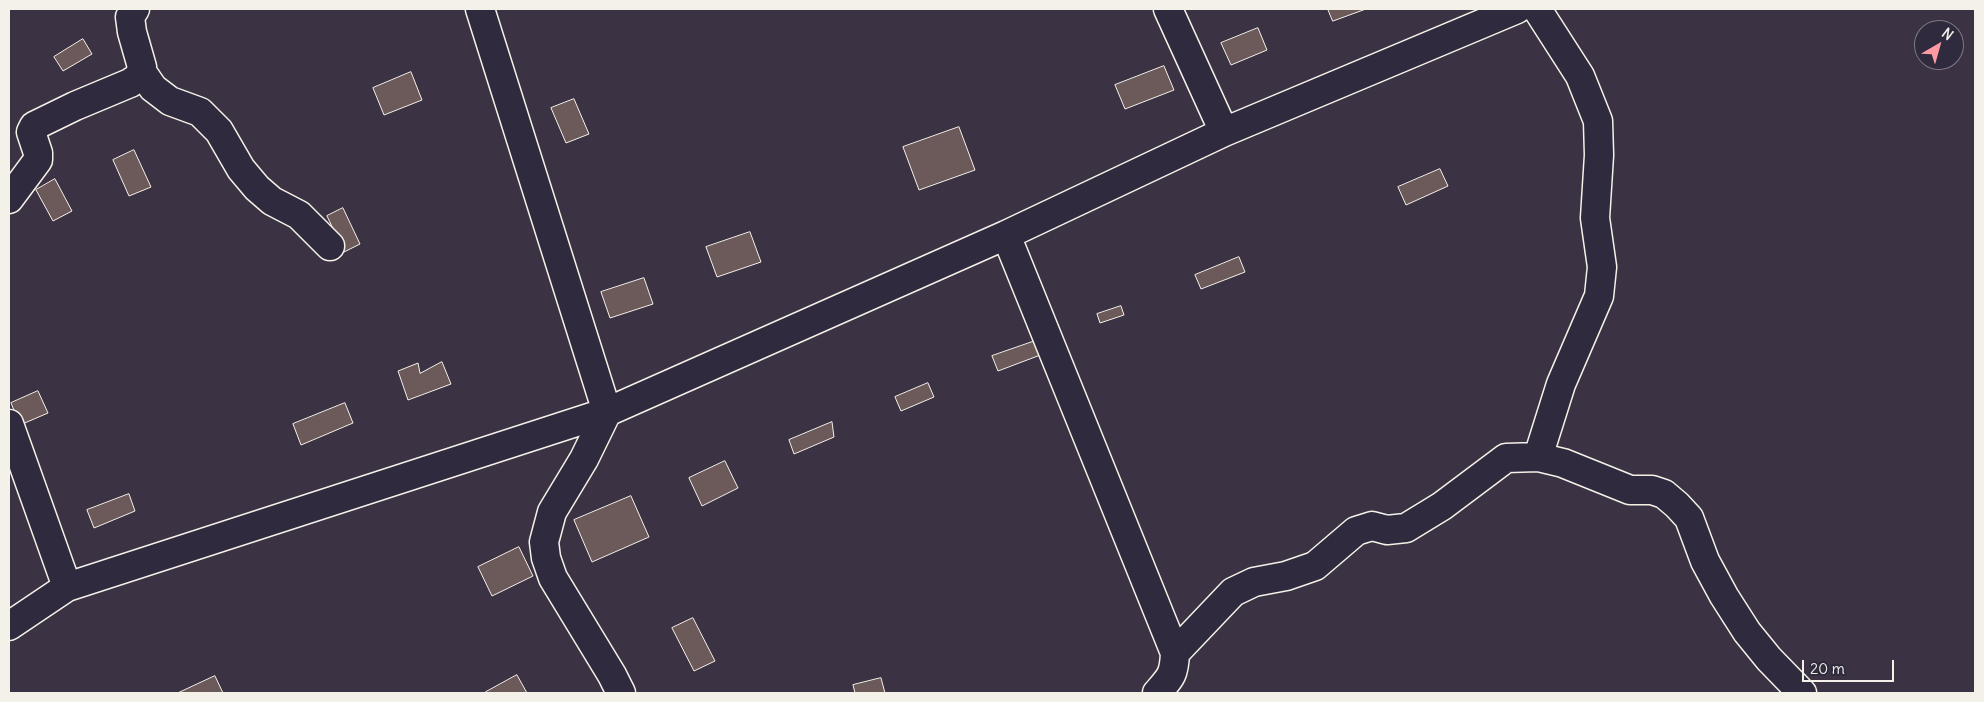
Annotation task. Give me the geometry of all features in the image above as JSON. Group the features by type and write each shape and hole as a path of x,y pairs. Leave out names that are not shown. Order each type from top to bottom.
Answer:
{"street":[{"path":"135,9 130,17 132,32 142,72 153,88 170,101 200,112 219,131 241,170 257,188 272,201 299,216 330,246"},
{"path":"480,9 607,412 584,459 552,512 544,542 546,558 553,578 612,675 620,693"},
{"path":"1168,9 1224,132"},
{"path":"9,626 67,587 607,412 1006,235 1224,132 1517,9"},
{"path":"1537,9 1580,76 1598,121 1595,218 1602,267 1599,296 1561,384 1538,457"},
{"path":"9,199 38,160 38,153 31,132 34,126 130,82 139,77 142,72"},
{"path":"1006,235 1174,653 1174,670 1170,679 1158,693"},
{"path":"9,424 67,587"},
{"path":"1174,653 1233,592 1254,582 1286,576 1315,566 1356,531 1372,526 1387,530 1406,528 1442,506 1506,458 1538,457 1563,463 1630,490 1652,490 1664,494 1671,499 1689,518 1705,561 1747,632 1769,659 1802,693"}],"building":[{"path":"1328,9 1366,9 1333,21"},
{"path":"1258,28 1267,50 1231,65 1221,43"},
{"path":"83,39 92,54 63,71 54,57"},
{"path":"1164,66 1174,90 1125,109 1115,85"},
{"path":"411,72 422,100 384,115 373,88"},
{"path":"574,99 589,134 566,143 551,108"},
{"path":"959,127 975,170 919,190 903,147"},
{"path":"134,150 151,187 129,196 113,160"},
{"path":"1440,169 1448,186 1406,205 1398,187"},
{"path":"55,179 72,211 53,221 36,190"},
{"path":"343,208 360,244 344,252 327,216"},
{"path":"750,232 761,262 717,277 706,247"},
{"path":"1239,257 1245,272 1201,289 1195,275"},
{"path":"644,278 653,304 610,318 601,292"},
{"path":"1121,306 1124,315 1100,323 1097,314"},
{"path":"1038,340 1043,354 998,371 992,356"},
{"path":"442,362 451,384 408,400 398,371 418,363 420,373"},
{"path":"928,383 934,397 901,411 895,397"},
{"path":"38,391 48,413 20,425 11,403"},
{"path":"345,403 353,423 301,445 293,424"},
{"path":"832,422 834,437 794,454 789,440"},
{"path":"725,461 738,488 702,506 689,478"},
{"path":"129,494 135,511 94,528 87,510"},
{"path":"631,496 649,537 592,562 574,520"},
{"path":"519,547 533,576 492,596 478,567"},
{"path":"693,618 715,661 694,671 672,628"},
{"path":"517,675 527,693 486,692"},
{"path":"215,676 223,693 178,693"},
{"path":"881,678 885,693 855,693 853,685"}]}
